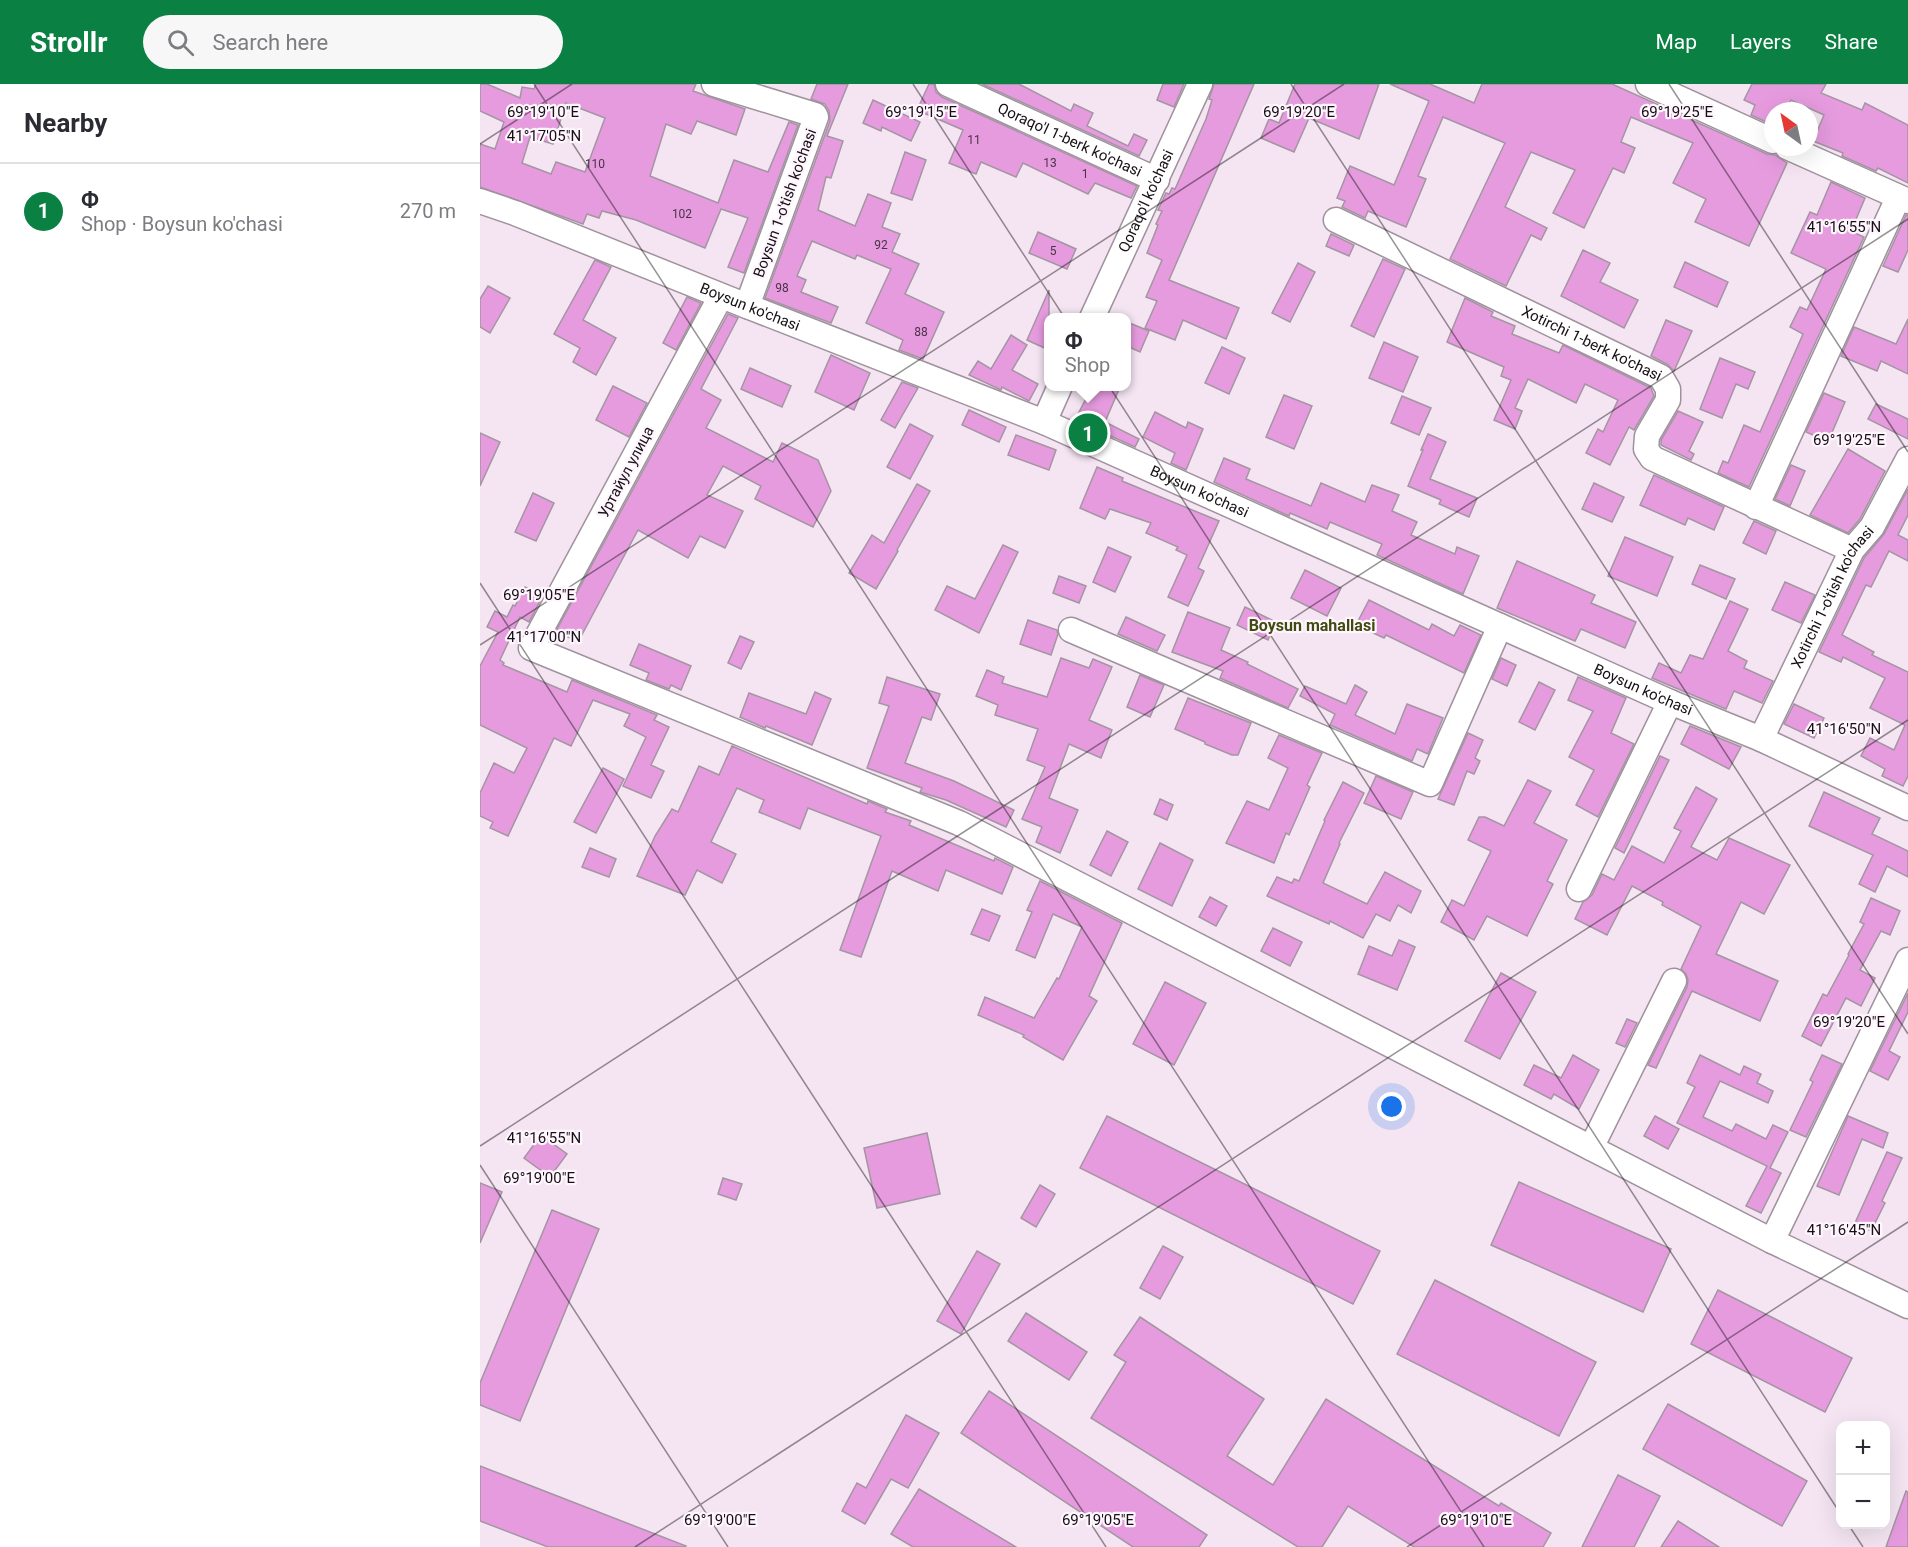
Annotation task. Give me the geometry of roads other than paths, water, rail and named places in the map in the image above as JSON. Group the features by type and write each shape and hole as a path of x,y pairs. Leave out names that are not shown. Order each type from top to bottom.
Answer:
{"street":[{"name":"Qoraqo'l 1-berk ko'chasi","path":"948,84 1157,180"},
{"name":"Qoraqo'l ko'chasi","path":"1094,313 1200,84"},
{"path":"1648,84 1764,137"},
{"name":"Boysun 1-o'tish ko'chasi","path":"726,86 816,117 747,306"},
{"path":"1756,507 1903,200 1807,156"},
{"name":"Boysun ko'chasi","path":"480,201 1044,422 1670,702 1761,739 1908,808"},
{"name":"Xotirchi 1-berk ko'chasi","path":"1336,220 1661,377 1668,389 1668,400 1647,436 1646,449 1652,458 1852,550"},
{"name":"Уртайул улица","path":"721,296 531,648 959,824 1591,1148"},
{"path":"1044,422 1058,391"},
{"name":"Xotirchi 1-o'tish ko'chasi","path":"1761,739 1852,550 1872,527 1908,459"},
{"path":"1071,630 1430,784 1500,626"},
{"path":"1579,889 1670,702"},
{"path":"1772,1241 1908,960"},
{"path":"1674,981 1591,1148 1772,1241 1908,1306"}],"place":[{"name":"Ф","path":"1088,433"}],"district":[{"name":"Boysun mahallasi","path":"1312,625"}]}
